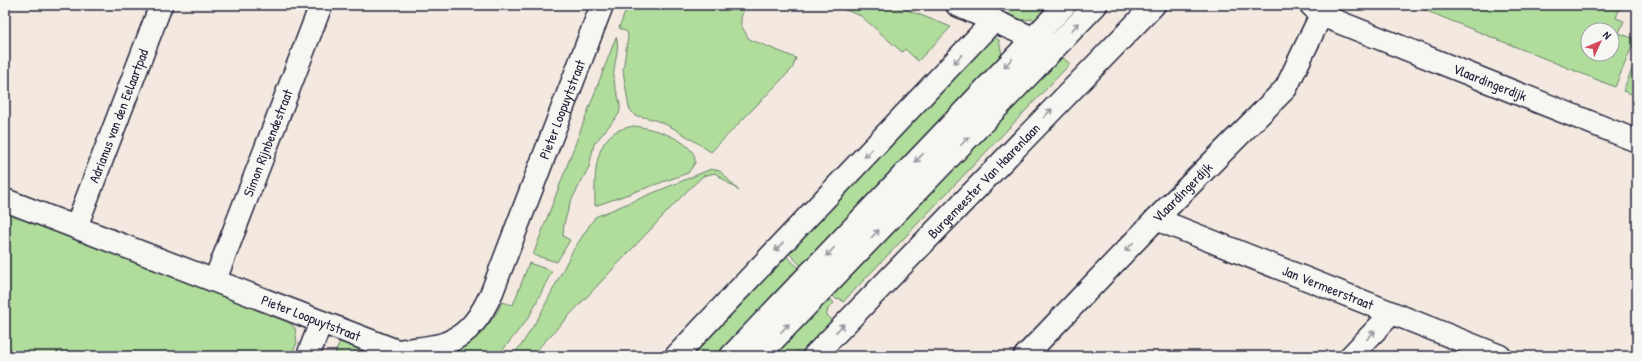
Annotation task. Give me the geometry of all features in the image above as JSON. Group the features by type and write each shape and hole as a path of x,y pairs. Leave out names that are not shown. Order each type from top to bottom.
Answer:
{"street":[{"name":"Adrianus van den Eelaartpad","path":"76,227 161,5"},
{"name":"Simon Rijnbendestraat","path":"215,280 321,5"},
{"name":"Pieter Loopuytstraat","path":"5,200 397,351 445,344 466,332 482,314 492,292 602,5"},
{"path":"957,5 1056,48"},
{"path":"731,356 1065,5"},
{"path":"758,356 1096,5"},
{"name":"Burgemeester Van Haarenlaan","path":"814,356 1085,74 1154,5"},
{"name":"Vlaardingerdijk","path":"1025,356 1156,219 1286,88 1316,10 1637,141"},
{"path":"676,356 994,20"},
{"name":"Jan Vermeerstraat","path":"1156,219 1391,314 1500,356"},
{"path":"1350,356 1391,314"},
{"path":"308,356 321,322"}],"green space":[{"path":"628,5 745,5 741,18 741,25 749,39 796,58 792,69 711,152 665,124 656,120 635,116 629,108 623,71 628,36 627,32 619,28"},
{"path":"832,5 895,5 951,27 918,61 905,49 902,52 861,16"},
{"path":"1018,5 1052,5 1035,22 1033,19 1022,20 1010,16 1008,13"},
{"path":"1412,5 1621,5 1616,18 1624,21 1620,31 1620,22 1580,22 1580,62 1620,62 1620,33 1635,39 1615,87"},
{"path":"616,37 618,46 614,75 620,106 619,114 594,144 589,167 570,203 564,224 563,236 570,240 557,262 533,255"},
{"path":"994,37 999,40 1002,55 998,64 803,268 786,250 986,39"},
{"path":"1058,53 1070,64 843,302 839,298 837,300 829,292"},
{"path":"1637,57 1637,96 1623,91"},
{"path":"634,126 658,131 682,142 693,153 695,163 688,173 595,206 595,175 600,153 604,144 610,136 619,130"},
{"path":"711,169 720,171 739,191 715,173 703,176 682,196 531,356 512,356 522,344 540,315 572,252 595,217"},
{"path":"5,211 284,318 295,328 297,343 291,356 5,356"},
{"path":"783,253 801,270 719,356 686,356"},
{"path":"529,263 552,271 529,317 498,356 458,356 458,350 472,340 489,324 502,302 513,305"},
{"path":"827,295 834,303 827,310 828,312 826,314 835,323 807,351 796,351 791,356 768,356"},
{"path":"341,339 385,356 334,356"}]}
